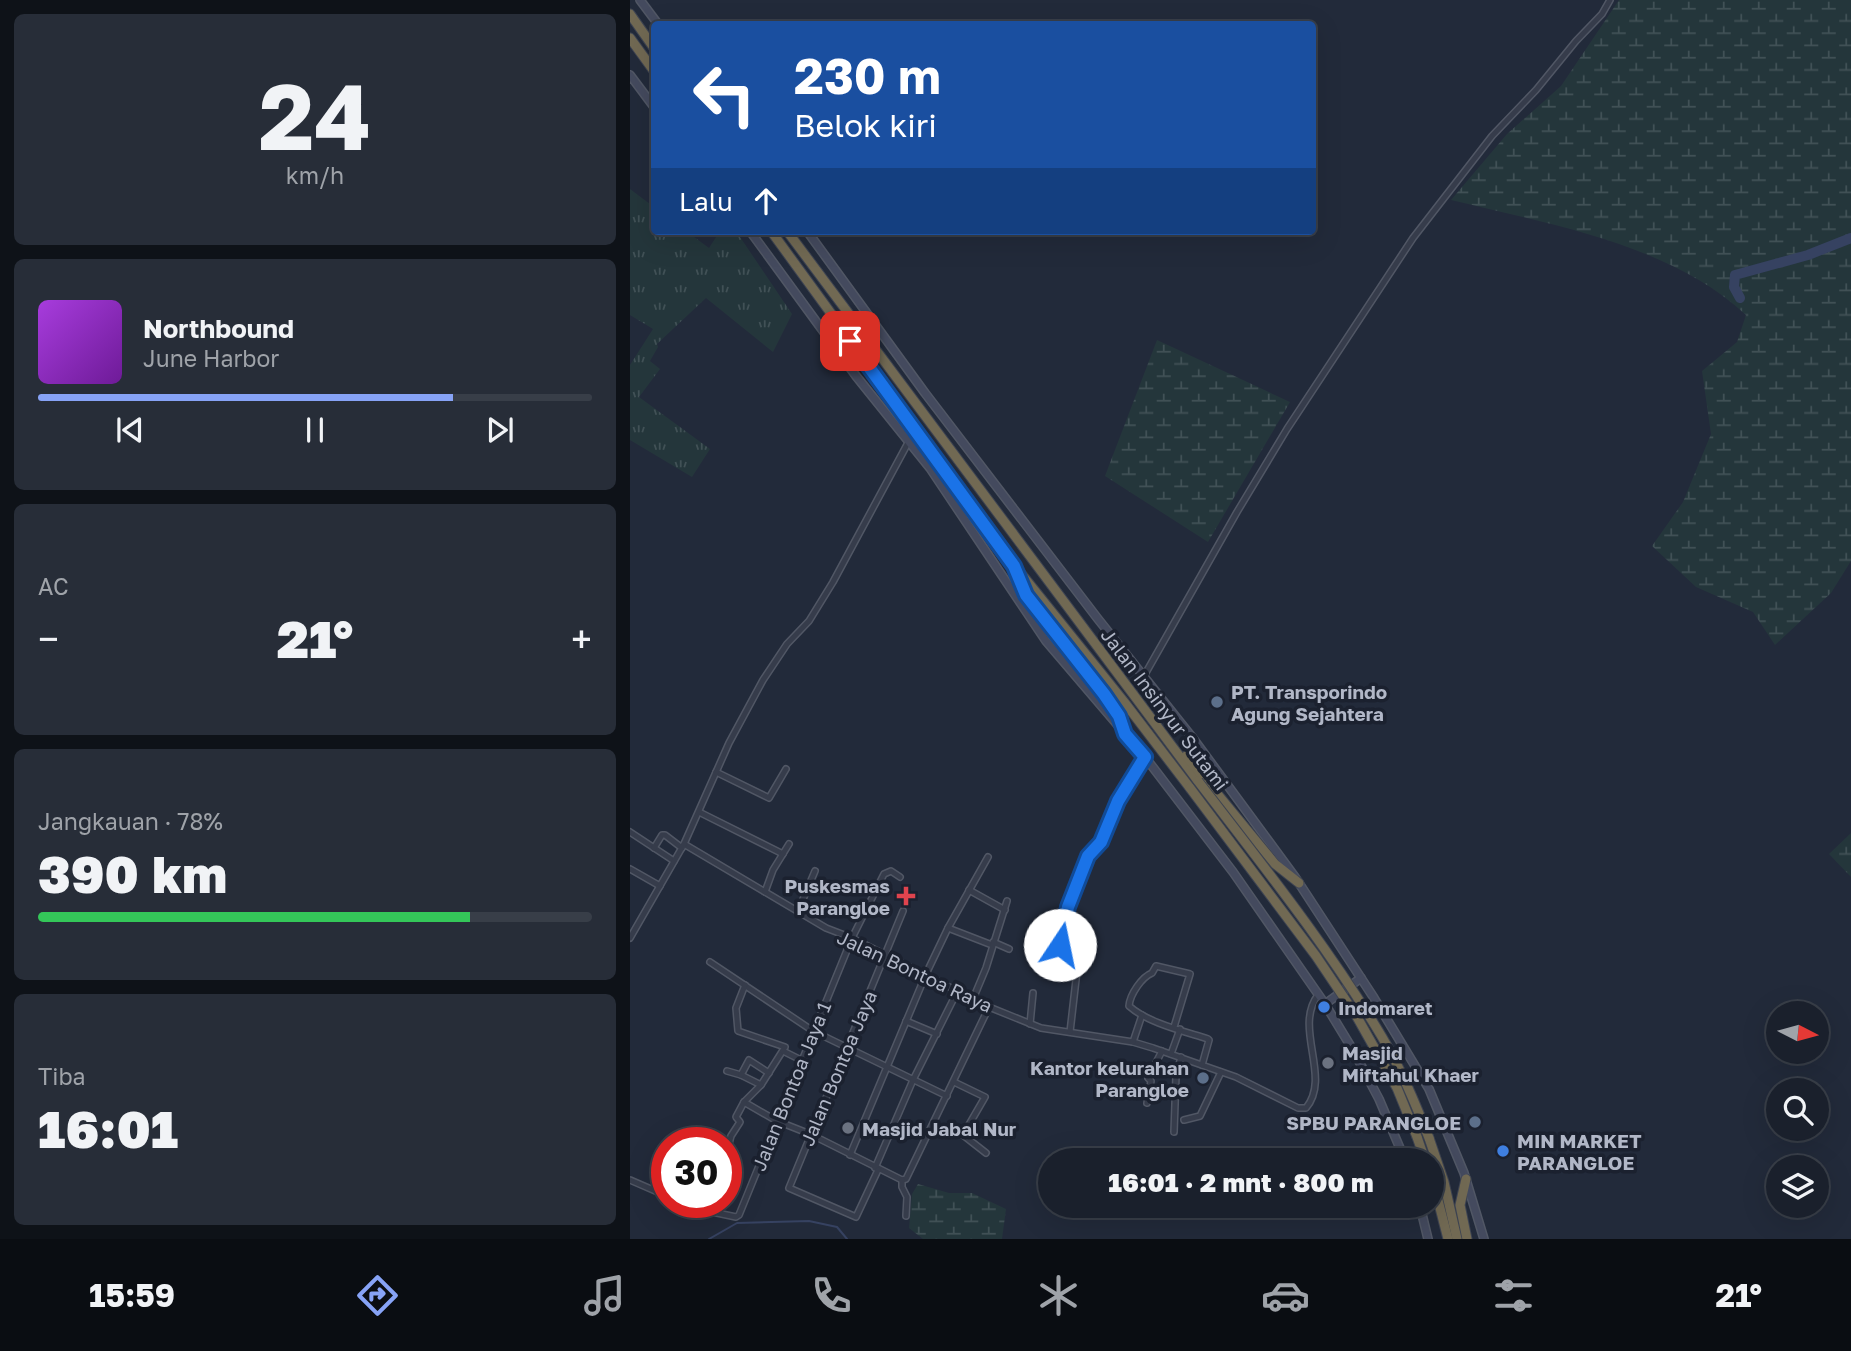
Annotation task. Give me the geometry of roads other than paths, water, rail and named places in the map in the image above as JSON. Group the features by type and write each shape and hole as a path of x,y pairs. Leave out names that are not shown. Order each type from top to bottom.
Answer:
{"highway":[{"path":"630,14 651,44"},
{"path":"630,38 651,67"},
{"name":"Jalan Insinyur Sutami","path":"774,235 1014,566 1125,703 1316,956 1357,1017 1397,1088 1422,1148"},
{"name":"Jalan Insinyur Sutami","path":"790,235 1326,952 1376,1028 1409,1090 1444,1182 1457,1239"},
{"path":"1014,566 1026,595 1104,694 1119,716 1125,734"},
{"path":"1164,736 1186,757 1280,869 1299,883"},
{"path":"1466,1180 1460,1205 1467,1239"},
{"path":"1443,1218 1448,1239"}],"street":[{"path":"640,0 656,21"},
{"path":"1144,676 1280,441 1413,238 1492,136 1602,15 1611,0"},
{"path":"630,75 651,103"},
{"path":"753,235 856,376 909,441 1038,630 1145,757 1233,873 1325,1004 1380,1099 1400,1148"},
{"path":"810,235 919,385 1192,737 1299,883 1429,1089 1466,1180 1484,1239"},
{"path":"630,938 683,846 762,680 777,657 809,621 833,582 909,441"},
{"path":"1070,1032 1078,977 1075,967 1060,945 1066,915 1088,856 1101,842 1118,801 1145,757"},
{"path":"716,772 769,798 786,769"},
{"path":"699,812 783,854"},
{"path":"630,832 674,861"},
{"path":"653,848 662,835 683,846"},
{"path":"765,892 773,870 789,844"},
{"name":"Jalan Bontoa Raya","path":"683,846 837,934 852,938 989,1007 1041,1028 1133,1042 1163,1051 1221,1072 1298,1108 1307,1107 1312,1099 1315,1083 1310,1014 1311,1005 1318,995"},
{"path":"850,1154 926,974 988,857"},
{"path":"630,869 660,886"},
{"path":"798,912 815,871"},
{"name":"Jalan Bontoa Jaya 1","path":"742,1208 852,938 884,874 891,871 900,877"},
{"path":"969,890 1005,910"},
{"path":"974,999 1007,901"},
{"name":"Jalan Bontoa Jaya","path":"876,1169 856,1217 789,1190 902,911"},
{"path":"948,928 1009,949"},
{"path":"710,962 813,1031 947,1096"},
{"path":"1171,1054 1177,1028 1190,974 1156,966 1153,973 1148,974 1137,986 1128,1003 1130,1008 1142,1015 1177,1028 1209,1041 1202,1065"},
{"path":"1325,1004 1361,978"},
{"path":"737,1127 740,1122 736,1117 744,1102 761,1085 785,1047 738,1031 736,1008 745,985"},
{"path":"876,1169 914,1080 958,990"},
{"path":"1030,1024 1032,993"},
{"path":"906,1216 907,1196 902,1187 904,1180 989,1007"},
{"path":"1133,1042 1142,1015"},
{"path":"906,1021 937,1034"},
{"path":"783,1051 801,1060"},
{"path":"1147,1103 1151,1081 1148,1078 1163,1051"},
{"path":"1174,1132 1176,1076 1181,1057"},
{"path":"741,1075 749,1060 769,1073"},
{"path":"727,1071 761,1085"},
{"path":"1184,1120 1200,1116 1221,1072"},
{"path":"954,1082 985,1097 963,1135 986,1153"},
{"path":"744,1102 777,1121 810,1134 876,1169 904,1180"},
{"path":"630,1180 651,1189"},
{"path":"1423,1218 1428,1239"}],"waterway":[{"path":"1740,298 1734,287 1735,275 1808,255 1851,238"},
{"path":"709,1239 737,1223 809,1221 837,1227 847,1239"}],"place":[{"name":"PT. Transporindo Agung Sejahtera","path":"1217,702"},
{"name":"Puskesmas Parangloe","path":"906,896"},
{"name":"Indomaret","path":"1324,1007"},
{"name":"Masjid Miftahul Khaer","path":"1328,1063"},
{"name":"Kantor kelurahan Parangloe","path":"1203,1078"},
{"name":"SPBU PARANGLOE","path":"1475,1122"},
{"name":"Masjid Jabal Nur","path":"848,1128"},
{"name":"MIN MARKET PARANGLOE","path":"1503,1151"}]}
